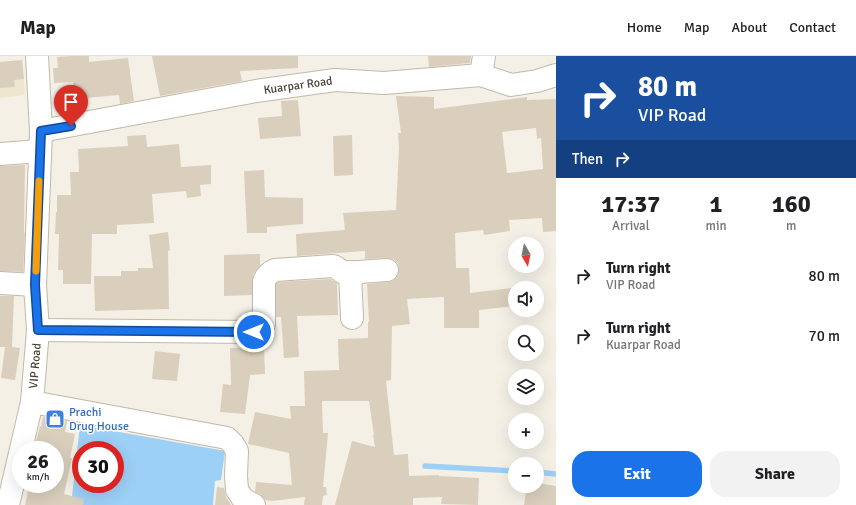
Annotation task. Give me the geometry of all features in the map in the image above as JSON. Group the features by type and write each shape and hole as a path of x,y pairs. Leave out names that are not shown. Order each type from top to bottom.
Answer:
{"street":[{"name":"VIP Road","path":"8,505 32,402 38,330 35,285 40,141 37,56"},
{"name":"Kuarpar Road","path":"0,154 40,141 256,91 335,80 384,83 482,66 511,85 537,81 556,75"},
{"path":"38,330 254,332 260,329 264,324 264,281 275,270 333,266 338,267 344,273 387,270"},
{"path":"350,272 352,318"},
{"path":"0,283 35,285"},
{"path":"32,402 227,438 234,444 237,451 237,490 243,500 254,505"}],"shaded area":[{"path":"22,60 25,95 0,98 0,62"}],"water":[{"path":"80,425 225,451 221,480 215,481 213,505 71,505 72,493 124,493 124,441 78,441"}],"building":[{"path":"89,56 89,62 128,58 134,101 120,104 119,95 74,99 73,82 54,83 53,68 58,68 57,57"},
{"path":"152,56 298,56 298,68 240,71 242,81 160,96"},
{"path":"428,56 471,56 470,63 429,67"},
{"path":"22,60 24,79 14,80 15,87 0,88 0,62"},
{"path":"396,96 434,97 434,109 527,97 527,100 556,99 556,231 543,232 542,218 509,220 510,231 484,235 483,230 455,233 456,268 469,268 470,293 508,289 508,307 479,310 479,328 444,328 444,297 407,299 410,324 392,326 391,380 386,381 394,455 408,454 409,476 439,475 479,478 478,505 441,504 442,497 413,498 413,505 335,505 352,441 375,447 369,401 322,401 323,433 328,433 323,487 326,487 327,495 323,496 322,505 304,505 305,497 272,501 265,500 260,494 255,492 256,482 292,485 289,453 248,444 255,412 291,419 290,406 305,406 304,371 339,370 338,339 368,338 369,322 367,284 394,280 398,275 399,270 398,263 393,259 365,259 365,251 297,256 296,234 345,230 343,213 396,210 399,148 398,133 401,133","holes":["536,128 537,139 541,138 543,169 507,173 502,132"]},
{"path":"298,100 301,136 260,139 258,118 282,116 281,101"},
{"path":"146,135 147,147 179,144 181,167 211,165 211,184 200,185 201,196 187,198 186,191 152,194 154,223 117,225 117,234 92,234 91,284 63,284 63,270 58,270 59,234 55,234 57,195 71,195 70,172 79,172 78,149 128,146 127,136"},
{"path":"352,135 353,175 334,176 333,136"},
{"path":"25,165 25,233 23,272 0,271 0,166"},
{"path":"264,170 265,197 303,198 303,224 267,227 267,233 247,233 244,171"},
{"path":"168,232 170,250 168,251 169,309 95,311 94,276 121,276 121,271 138,271 138,268 153,268 149,235"},
{"path":"260,254 260,265 254,273 252,281 252,295 224,296 224,255"},
{"path":"330,279 337,283 338,315 297,316 299,357 284,358 281,317 276,317 276,284 278,282"},
{"path":"0,296 14,296 12,347 20,348 15,380 1,378 5,347 0,347"},
{"path":"264,347 265,374 250,375 245,414 220,412 223,384 231,385 230,348"},
{"path":"155,351 180,354 177,381 152,379"},
{"path":"43,417 67,421 65,432 75,434 74,441 72,441 70,458 72,458 64,494 84,499 83,505 25,505 28,493 64,493 64,441 36,441 40,426 41,427"},
{"path":"544,484 556,486 556,505 524,505 526,493 544,493"},
{"path":"217,487 224,488 226,497 231,505 215,505"}],"waterway":[{"path":"425,466 508,471"},
{"path":"544,473 556,474"}],"slow traffic":[{"path":"36,271 39,181"}],"place":[{"name":"Prachi Drug House","path":"55,419"}],"route":[{"path":"71,126 41,131 35,285 38,330 254,332"}]}
